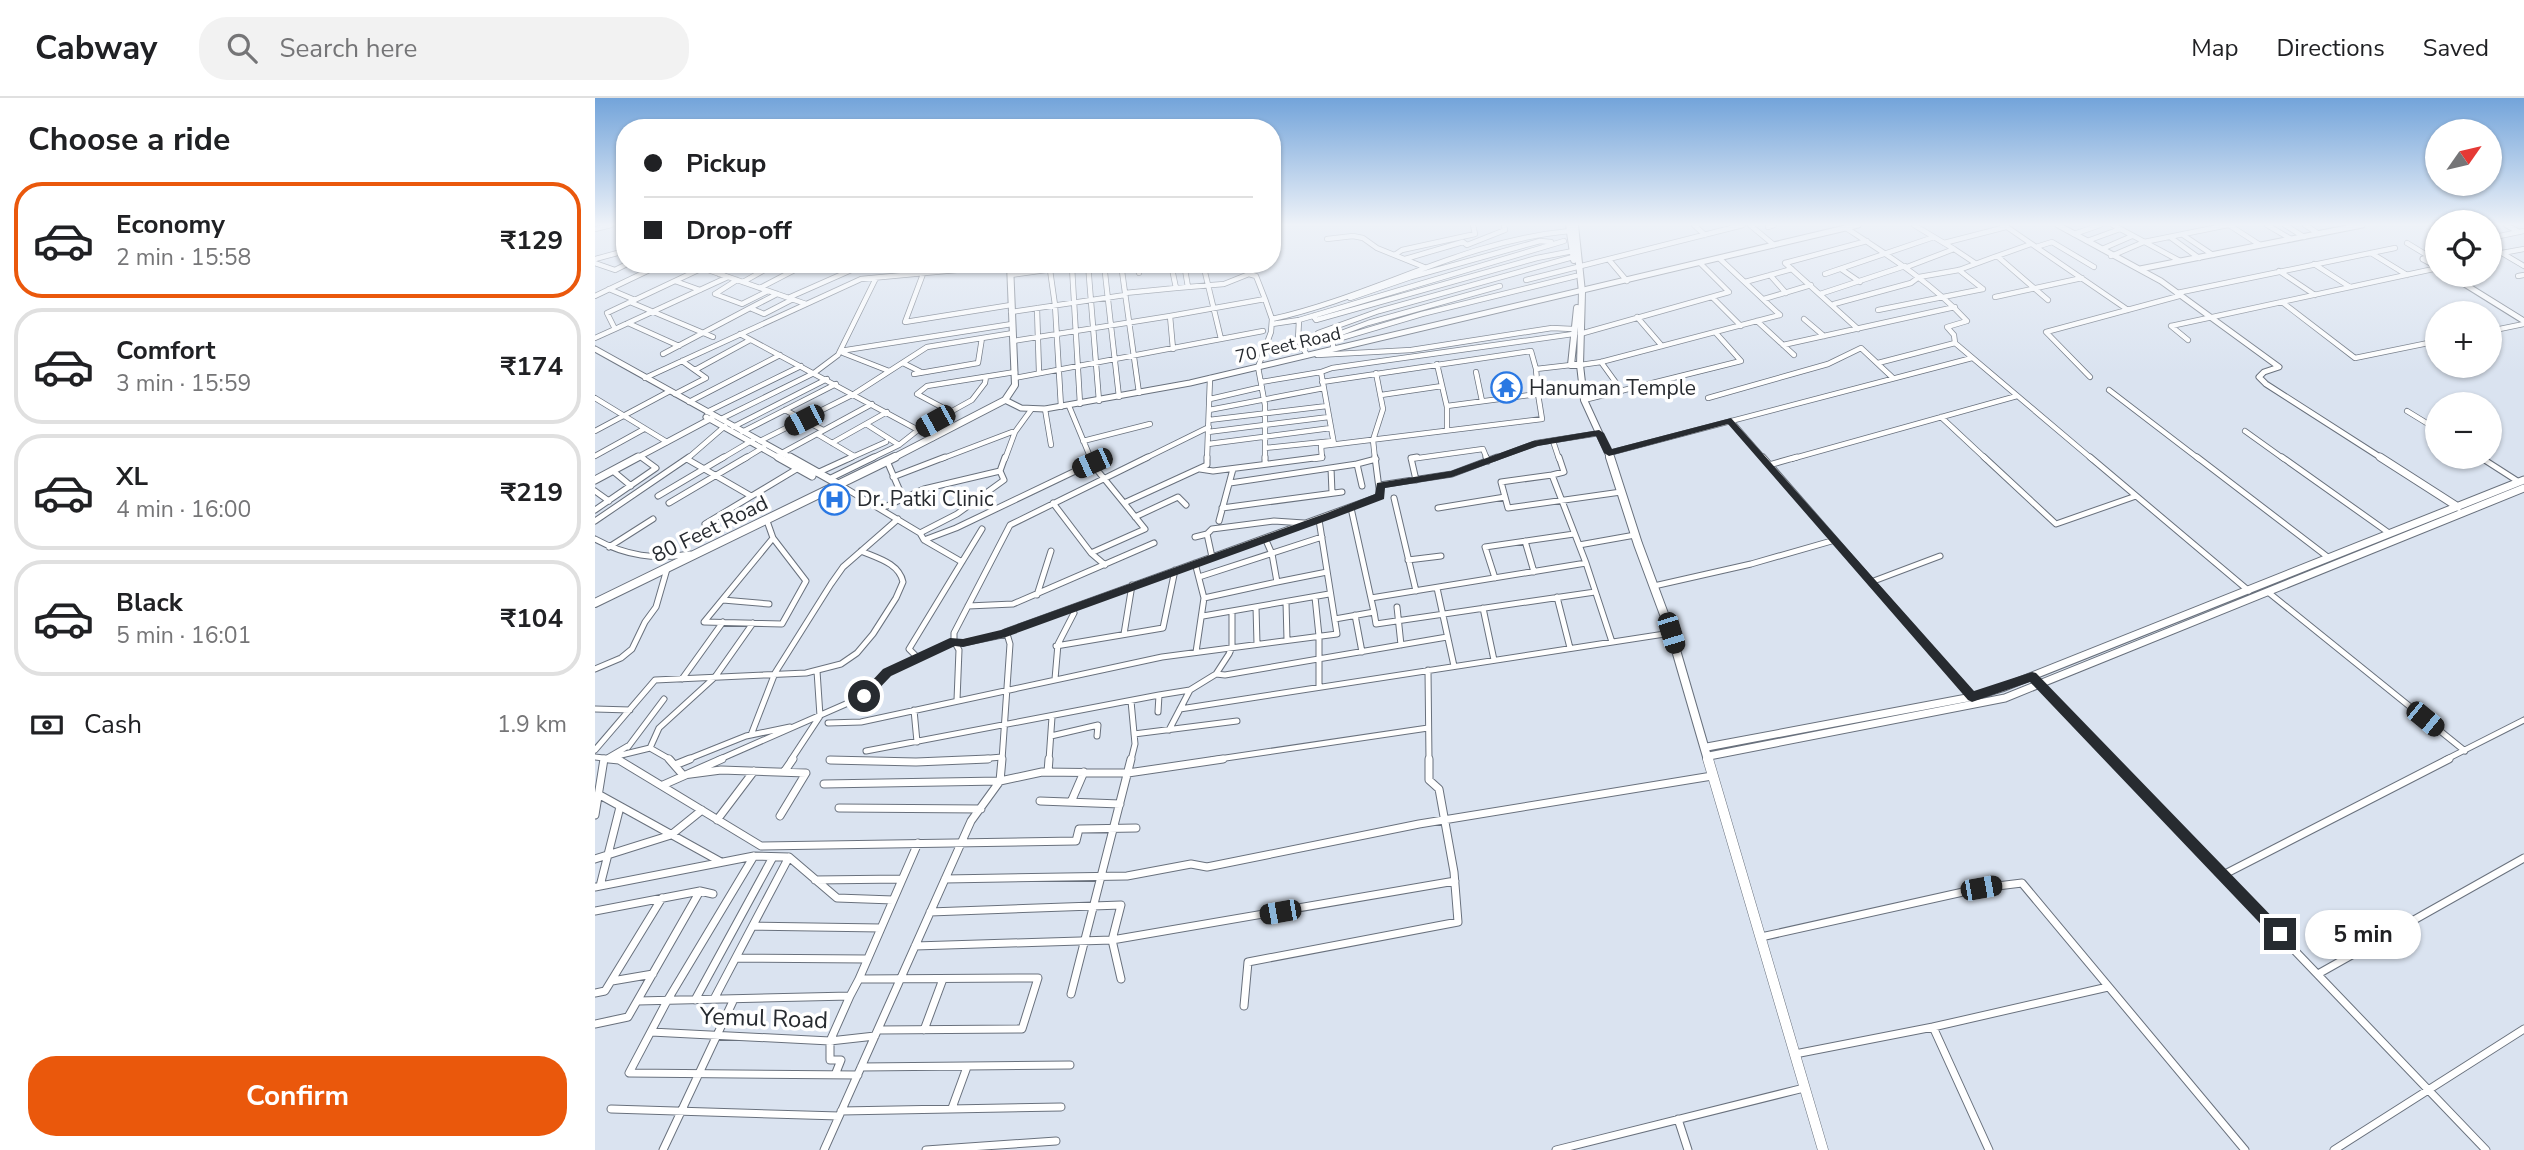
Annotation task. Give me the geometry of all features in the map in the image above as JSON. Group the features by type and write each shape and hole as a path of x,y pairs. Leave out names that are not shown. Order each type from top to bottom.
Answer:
{"main road":[{"path":"1577,274 1580,292 1575,332 1576,365 1584,400 1609,453 1635,535 1671,633 1823,1150"},
{"path":"1006,400 1015,385 1010,275"},
{"name":"80 Feet Road","path":"595,603 767,521 1006,400"}],"street":[{"path":"595,296 641,274"},
{"path":"615,329 607,313 689,274"},
{"path":"719,274 806,304"},
{"path":"743,282 757,274"},
{"path":"760,288 787,274"},
{"path":"750,308 764,314 791,298 844,274"},
{"path":"861,279 863,274"},
{"path":"645,378 861,279 922,274"},
{"path":"923,274 905,322 1231,283 1243,280 1249,274"},
{"path":"1010,275 1017,274"},
{"path":"1051,274 1061,407"},
{"path":"1072,274 1080,404"},
{"path":"1090,274 1099,401"},
{"path":"1105,274 1119,397"},
{"path":"1122,274 1139,393"},
{"path":"1173,274 1176,288"},
{"path":"1186,274 1188,287"},
{"path":"1206,274 1221,339"},
{"path":"1249,274 1256,276 1272,321 1258,366 1264,400 1265,464"},
{"path":"1330,302 1403,274"},
{"path":"1272,321 1423,274"},
{"path":"1453,274 1500,286 1506,292"},
{"path":"1272,321 1299,320 1453,274"},
{"path":"1313,316 1316,320 1483,274"},
{"path":"1318,333 1509,274"},
{"path":"1526,280 1564,274"},
{"path":"1333,349 1333,341 1570,274"},
{"path":"1621,274 1627,281"},
{"name":"70 Feet Road","path":"1006,400 1031,410 1099,401 1210,378 1657,274"},
{"path":"1210,399 1321,372 1438,351 1575,332 1729,292 1711,274"},
{"path":"1535,369 1601,362 1780,315 1736,274"},
{"path":"1745,282 1773,274"},
{"path":"1798,274 1834,304 1858,329"},
{"path":"1848,274 1860,282"},
{"path":"1820,294 1884,274"},
{"path":"1915,274 1968,321 1947,327 1954,335 1955,343 2256,597"},
{"path":"1834,304 1936,274"},
{"path":"1878,310 1983,289 1964,274"},
{"path":"2018,274 2048,300"},
{"path":"2076,274 2128,310"},
{"path":"2147,274 2279,367 2264,372 2259,377 2266,384 2465,512"},
{"path":"2090,377 2046,332 2178,294 2266,274"},
{"path":"2285,274 2315,295"},
{"path":"2330,274 2351,287"},
{"path":"2188,340 2171,326 2411,274"},
{"path":"1770,275 1786,293"},
{"path":"2518,276 2524,275"},
{"path":"595,338 728,277"},
{"path":"713,417 814,373 840,351 876,278"},
{"path":"1995,297 2082,278"},
{"path":"737,280 715,293 742,304 769,291"},
{"path":"675,281 700,290"},
{"path":"1763,300 1811,285"},
{"path":"1301,348 1363,325 1500,286"},
{"path":"2469,287 2524,322"},
{"path":"609,289 652,312 713,337"},
{"path":"663,354 777,294"},
{"path":"1712,297 1741,326"},
{"path":"1013,341 1265,299"},
{"path":"2282,302 2354,358 2425,344"},
{"path":"1783,345 1955,307"},
{"path":"1037,308 1039,373"},
{"path":"1341,313 1352,329"},
{"path":"1170,316 1173,349"},
{"path":"1637,317 1662,346"},
{"path":"1804,319 1824,336"},
{"path":"1299,320 1298,340 1305,355 1411,350 1552,328 1575,332"},
{"path":"1757,321 1794,355"},
{"path":"2502,328 2524,322"},
{"path":"628,323 679,346"},
{"path":"840,351 1012,324"},
{"path":"1363,325 1370,340"},
{"path":"951,412 917,394 927,386 1058,370 1263,331"},
{"path":"1584,400 1741,361 1715,332"},
{"path":"658,496 704,469 854,394 927,347 1013,333"},
{"path":"740,334 933,438"},
{"path":"914,374 978,363 982,338"},
{"path":"695,370 750,340"},
{"path":"1878,363 1955,343"},
{"path":"1708,398 1828,364 1861,348 1893,378"},
{"path":"840,351 890,371"},
{"path":"1209,410 1264,400 1376,373 1531,351 1542,419 1373,440 1265,448"},
{"path":"595,352 689,401 713,417"},
{"path":"595,352 830,484 838,484"},
{"path":"689,401 780,355"},
{"path":"1609,453 1972,358"},
{"path":"595,431 706,378 682,361"},
{"path":"1601,362 1622,391"},
{"path":"903,363 921,372"},
{"path":"1437,364 1447,406 1447,430"},
{"path":"595,480 641,457 801,366"},
{"path":"1321,372 1333,442"},
{"path":"1476,372 1482,401"},
{"path":"663,785 864,696 887,673 954,641 963,643 1002,634 1380,496 1373,440 1383,409 1376,373"},
{"path":"829,479 899,445 918,430 972,400 985,383 986,377"},
{"path":"1124,503 1207,465 1210,378"},
{"path":"595,521 687,459 728,426 827,379"},
{"path":"742,432 836,384"},
{"path":"1381,394 1442,386"},
{"path":"2109,390 2329,558"},
{"path":"1447,406 1538,394"},
{"path":"1769,465 2017,396"},
{"path":"595,398 667,442"},
{"path":"595,407 602,402"},
{"path":"782,453 872,404"},
{"path":"1069,406 1092,463 1145,529 1091,553"},
{"path":"957,700 959,650 954,641 954,632 1010,526 1209,427 1265,414 1327,406"},
{"path":"1045,409 1051,445"},
{"path":"785,410 823,430"},
{"path":"893,477 1012,432 1031,410"},
{"path":"2407,411 2425,422"},
{"path":"832,443 887,412"},
{"path":"1209,427 1265,425 1329,417"},
{"path":"1941,417 2056,524 2136,496"},
{"path":"1731,421 1972,697"},
{"path":"866,424 899,445"},
{"path":"1083,441 1150,424"},
{"path":"728,426 782,453 800,467 838,484 898,519 920,533 924,540 962,562"},
{"path":"1208,444 1331,428"},
{"path":"595,456 644,429"},
{"path":"2245,431 2389,533"},
{"path":"920,533 957,514 1004,480 1000,471 1011,444 1012,432"},
{"path":"1380,485 1452,474 1536,443 1599,433"},
{"path":"817,434 854,456"},
{"path":"1553,441 1564,472 1501,482 1509,508 1621,492"},
{"path":"817,473 886,442"},
{"path":"1200,468 1213,471 1322,458 1321,446 1333,442"},
{"path":"669,503 715,475 759,443"},
{"path":"1416,480 1411,458 1483,449 1488,461"},
{"path":"595,510 656,468 641,457"},
{"path":"687,459 751,496"},
{"path":"1230,483 1376,459"},
{"path":"887,461 903,498"},
{"path":"924,540 957,528 1092,463"},
{"path":"1357,464 1362,486"},
{"path":"705,524 800,467"},
{"path":"1331,468 1332,494"},
{"path":"1219,521 1233,469"},
{"path":"2499,469 2523,484"},
{"path":"613,471 631,486"},
{"path":"887,506 951,481 1000,471"},
{"path":"1552,475 1586,563 1612,642"},
{"path":"1708,752 1972,697 2032,676 2389,533 2523,484"},
{"path":"1708,752 2005,698 2465,512 2523,484"},
{"path":"595,491 609,501"},
{"path":"1222,508 1342,492"},
{"path":"1135,517 1178,497 1186,505"},
{"path":"1438,508 1505,497"},
{"path":"1394,498 1416,591"},
{"path":"1053,503 1091,553 1105,565"},
{"path":"1351,508 1376,624 1595,592"},
{"path":"609,547 653,519"},
{"path":"751,735 775,673 831,584 861,551 898,519"},
{"path":"828,723 861,722 1007,688 1196,652 1337,634 1319,520"},
{"path":"767,521 773,538 806,581 782,624 704,622 773,538"},
{"path":"1195,537 1207,534 1212,529 1275,521 1307,524"},
{"path":"917,657 909,649 982,529"},
{"path":"1207,534 1212,557"},
{"path":"1495,578 1485,547 1574,534"},
{"path":"1579,545 1635,535"},
{"path":"1199,577 1322,537"},
{"path":"1265,538 1272,554 1277,582"},
{"path":"595,539 609,547 643,558 680,556 707,550"},
{"path":"1654,586 1751,564 1835,540"},
{"path":"1525,541 1534,572"},
{"path":"968,606 1013,604 1154,543"},
{"path":"595,750 655,680 817,671 844,663 856,656 899,595 903,582 900,574 889,564 861,551"},
{"path":"1037,595 1051,551"},
{"path":"1408,560 1441,555"},
{"path":"1871,582 1940,556"},
{"path":"1195,563 1205,598 1196,652"},
{"path":"1371,598 1586,563"},
{"path":"595,669 621,659 636,646 644,631 644,624 656,610 667,569"},
{"path":"1056,646 1163,628 1175,570"},
{"path":"1205,598 1327,572"},
{"path":"1124,634 1132,585"},
{"path":"1437,588 1454,666"},
{"path":"2268,592 2465,751"},
{"path":"1203,616 1329,594"},
{"path":"1315,597 1319,636 1319,687"},
{"path":"1557,597 1570,648"},
{"path":"723,600 769,604"},
{"path":"1286,602 1287,640"},
{"path":"1257,607 1257,643"},
{"path":"1397,607 1401,645"},
{"path":"1483,608 1494,660"},
{"path":"866,751 1190,690 1216,674 1232,647 1232,611"},
{"path":"1335,620 1374,612"},
{"path":"1055,679 1053,658 1056,646 1064,626 1074,613"},
{"path":"1355,615 1362,652"},
{"path":"682,678 723,622"},
{"path":"650,748 659,729 715,677 753,623"},
{"path":"1180,709 1671,633"},
{"path":"824,1150 971,821 1000,781 1010,644 1006,634 1002,634"},
{"path":"1216,674 1225,675 1447,637"},
{"path":"1244,1006 1248,962 1458,922 1455,881 1439,789 1429,780 1428,670"},
{"path":"784,772 820,716 817,671"},
{"path":"2032,676 2487,1150"},
{"path":"1169,730 1190,690"},
{"path":"1158,712 1159,695"},
{"path":"627,749 664,699"},
{"path":"1072,994 1135,744 1131,701"},
{"path":"595,709 630,710"},
{"path":"913,710 917,742"},
{"path":"1048,772 1052,717"},
{"path":"1134,734 1237,721"},
{"path":"2223,875 2523,722"},
{"path":"1051,736 1098,725 1097,736"},
{"path":"675,765 774,727 796,726"},
{"path":"824,785 1000,781 1048,772 1128,773 1428,729"},
{"path":"607,758 627,749 650,748 670,759 683,775"},
{"path":"595,757 619,760 761,846 1076,841 1079,829 1136,828"},
{"path":"830,760 900,762 1002,757"},
{"path":"595,815 607,758"},
{"path":"683,775 721,770 806,773 780,816"},
{"path":"717,820 754,771"},
{"path":"1071,802 1084,772"},
{"path":"945,879 1127,876 1191,864 1207,867 1445,820 1715,776"},
{"path":"598,794 721,862"},
{"path":"1040,801 1119,804"},
{"path":"597,886 608,856 620,807"},
{"path":"839,808 981,809"},
{"path":"595,859 671,835 702,810"},
{"path":"835,1074 841,1060 830,1060 830,1041 918,843"},
{"path":"597,886 754,856 789,857 837,898 893,900"},
{"path":"754,856 667,1001 629,1073 858,1075"},
{"path":"695,1000 773,857"},
{"path":"714,999 789,857"},
{"path":"2318,974 2524,858"},
{"path":"815,880 902,879"},
{"path":"915,946 1112,940 1455,881"},
{"path":"1761,937 1981,888 2022,883 2245,1150"},
{"path":"595,1024 628,1017 700,891"},
{"path":"596,912 700,891 713,894"},
{"path":"595,993 605,991 663,898"},
{"path":"930,912 1121,905 1112,940 1121,979"},
{"path":"753,926 881,928"},
{"path":"736,958 867,959"},
{"path":"611,981 653,974"},
{"name":"Yemul Road","path":"651,1032 830,1041 876,1033 924,1030 1022,1029 1038,978 943,979"},
{"path":"859,979 943,979 924,1030"},
{"path":"1795,1054 1933,1027 2108,987"},
{"path":"638,1001 851,996"},
{"path":"663,1150 714,1035 734,999"},
{"path":"1933,1027 1989,1150"},
{"path":"2334,1150 2524,1028"},
{"path":"861,1066 1070,1065"},
{"path":"952,1108 967,1067"},
{"path":"1556,1150 1804,1088"},
{"path":"611,1109 840,1114 952,1108 1061,1107"},
{"path":"1678,1119 1688,1150"},
{"path":"926,1150 1056,1141"}],"place":[{"name":"Hanuman Temple","path":"1506,388"},
{"name":"Dr. Patki Clinic","path":"834,499"}],"route":[{"path":"864,696 887,673 954,641 963,643 1002,634 1042,617 1331,516 1380,496 1380,485 1452,474 1536,443 1599,433 1609,453 1731,421 1972,697 2032,676 2280,934"}]}
